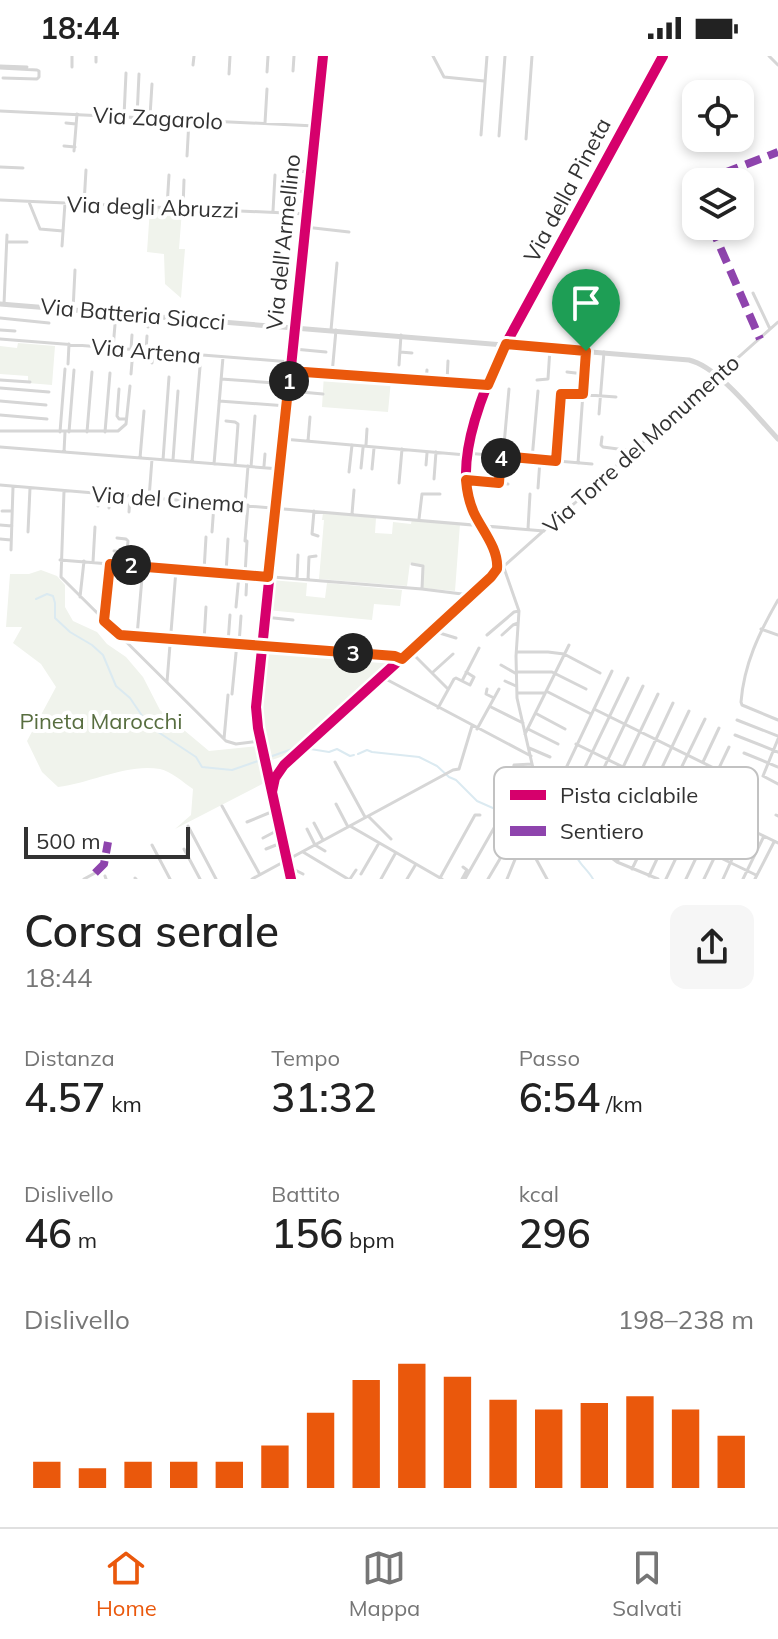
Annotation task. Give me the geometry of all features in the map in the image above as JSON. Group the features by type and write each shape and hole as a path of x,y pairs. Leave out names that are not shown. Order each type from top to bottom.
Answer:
{"street":[{"path":"72,56 72,67"},
{"path":"96,56 96,62"},
{"path":"193,65 194,56"},
{"path":"229,74 230,56"},
{"path":"267,72 268,56"},
{"path":"293,71 294,56"},
{"name":"Via dell'Armellino","path":"291,879 260,741 256,707 266,576 276,508 323,56"},
{"path":"433,56 444,77 485,81"},
{"path":"481,135 487,56"},
{"path":"499,136 505,56"},
{"path":"526,139 532,56"},
{"name":"Via della Pineta","path":"498,566 496,555 469,501 466,454 470,435 506,344 663,56"},
{"path":"769,56 778,65"},
{"path":"0,67 27,67"},
{"path":"0,67 39,71 37,79 3,78"},
{"path":"124,116 126,73"},
{"path":"137,117 139,74"},
{"path":"150,117 152,84"},
{"path":"265,123 267,89"},
{"name":"Via Zagarolo","path":"0,111 315,126"},
{"path":"64,146 75,149 77,114"},
{"path":"187,156 189,119"},
{"path":"66,123 76,124"},
{"path":"0,167 23,168"},
{"path":"84,204 86,170"},
{"path":"297,171 311,172"},
{"path":"167,207 169,175"},
{"path":"273,212 275,175"},
{"path":"183,208 184,180"},
{"path":"296,191 309,192"},
{"name":"Via degli Abruzzi","path":"0,200 307,214"},
{"path":"29,202 40,228 63,231"},
{"path":"62,246 65,203"},
{"path":"305,227 349,232"},
{"path":"2,304 7,235"},
{"path":"7,242 27,242"},
{"path":"332,374 337,263"},
{"path":"73,310 75,270"},
{"path":"753,293 770,329"},
{"name":"Via Batteria Siacci","path":"2,304 693,360 718,375"},
{"path":"113,348 116,313"},
{"path":"148,327 149,316"},
{"path":"0,318 49,323"},
{"name":"Via Torre del Monumento","path":"504,566 778,322"},
{"path":"0,330 15,331"},
{"path":"131,374 132,335"},
{"path":"399,365 401,335"},
{"path":"146,351 147,336"},
{"name":"Via Artena","path":"0,339 291,362"},
{"path":"68,364 69,344"},
{"path":"537,380 547,380 550,348"},
{"path":"292,349 326,352"},
{"path":"152,363 153,351"},
{"path":"578,463 586,351"},
{"path":"400,352 412,353"},
{"path":"599,414 604,352"},
{"path":"192,462 201,355"},
{"path":"214,464 223,357"},
{"path":"447,382 448,361"},
{"path":"64,452 65,369"},
{"path":"65,432 74,370"},
{"path":"426,381 427,370"},
{"path":"290,371 488,385"},
{"path":"87,432 92,372"},
{"path":"567,372 585,374"},
{"path":"105,432 110,373"},
{"path":"718,375 778,439"},
{"path":"163,460 169,377"},
{"path":"221,379 323,394"},
{"path":"0,380 30,382"},
{"path":"0,431 105,432 122,429 130,386"},
{"path":"0,388 49,392"},
{"path":"119,389 117,416 126,419"},
{"path":"499,483 509,389"},
{"path":"173,460 178,391"},
{"path":"532,459 538,391"},
{"path":"556,461 561,394 616,397"},
{"path":"0,401 46,405"},
{"path":"219,401 287,406"},
{"path":"140,458 144,411"},
{"path":"0,415 47,419"},
{"path":"246,595 247,505 255,416"},
{"path":"308,441 310,417"},
{"path":"226,421 238,424 235,465"},
{"path":"361,468 367,429"},
{"path":"602,437 602,447 633,451"},
{"path":"283,439 592,464"},
{"path":"349,472 352,445"},
{"path":"0,447 280,469"},
{"path":"372,469 374,447"},
{"path":"399,483 402,449"},
{"path":"426,465 427,452"},
{"path":"434,479 436,452"},
{"path":"264,468 265,454"},
{"path":"149,498 152,459"},
{"path":"538,488 540,460"},
{"path":"466,480 508,484"},
{"name":"Via del Cinema","path":"0,485 544,531"},
{"path":"11,550 13,487"},
{"path":"28,532 30,488"},
{"path":"352,514 354,490"},
{"path":"64,491 60,576 224,739 234,744 260,741"},
{"path":"98,506 99,494"},
{"path":"419,519 422,494 440,494"},
{"path":"528,529 530,494"},
{"path":"109,508 110,495"},
{"path":"129,512 130,496"},
{"path":"212,532 215,503"},
{"path":"223,513 224,503"},
{"path":"2,511 12,511"},
{"path":"314,511 312,534 318,536"},
{"path":"0,525 12,526"},
{"path":"93,562 95,527"},
{"path":"204,571 206,537"},
{"path":"117,538 127,540 126,565"},
{"path":"0,539 11,540"},
{"path":"226,573 228,539"},
{"path":"114,551 127,552"},
{"path":"297,579 298,555"},
{"path":"308,580 309,557 316,556"},
{"path":"60,560 422,589 471,596"},
{"path":"80,597 84,561"},
{"path":"104,621 110,564"},
{"path":"412,564 423,566 422,589"},
{"path":"137,636 143,566"},
{"path":"272,792 279,770 471,596 498,566 504,566 519,611 517,693 533,767"},
{"path":"167,682 176,569"},
{"path":"236,607 239,574"},
{"path":"263,588 266,576"},
{"path":"778,600 761,629 745,671 741,703 778,720"},
{"path":"204,641 206,607"},
{"path":"487,635 519,611"},
{"path":"228,643 230,615"},
{"path":"224,739 241,616"},
{"path":"264,616 291,619"},
{"path":"502,635 519,623"},
{"path":"761,629 778,635"},
{"path":"433,631 456,638"},
{"path":"120,635 402,659"},
{"path":"527,731 569,645"},
{"path":"462,681 479,648"},
{"path":"410,651 448,688"},
{"path":"517,652 564,654 600,673"},
{"path":"432,673 453,654"},
{"path":"501,665 516,673 549,671 586,689"},
{"path":"566,767 612,671"},
{"path":"438,708 455,678 470,685 472,683 474,676 466,672"},
{"path":"382,677 531,756"},
{"path":"585,767 628,678"},
{"path":"505,681 517,686"},
{"path":"605,767 643,686"},
{"path":"487,689 486,694 494,698"},
{"path":"477,729 499,689"},
{"path":"517,693 546,692 625,724 713,767"},
{"path":"576,744 623,767 658,694"},
{"path":"643,767 673,703"},
{"path":"490,706 523,723"},
{"path":"662,767 689,711"},
{"path":"536,713 565,729"},
{"path":"682,767 705,719"},
{"path":"737,720 778,738 776,751 763,777 778,784"},
{"path":"252,879 288,864 323,840 460,768 472,726"},
{"path":"703,762 719,728"},
{"path":"527,731 558,744"},
{"path":"735,735 776,751"},
{"path":"719,767 729,747"},
{"path":"529,748 550,757"},
{"path":"744,753 778,767"},
{"path":"335,762 366,817 391,839"},
{"path":"514,767 516,763 532,764"},
{"path":"336,804 349,826 441,878 475,815 480,815"},
{"path":"222,806 260,875"},
{"path":"247,822 276,810"},
{"path":"314,823 323,840"},
{"path":"188,826 216,879"},
{"path":"464,879 494,828"},
{"path":"263,838 280,829"},
{"path":"307,829 315,845 325,851"},
{"path":"722,859 755,877 776,842 758,833"},
{"path":"758,848 764,836"},
{"path":"329,837 337,842"},
{"path":"266,849 283,842"},
{"path":"361,874 379,843"},
{"path":"152,845 170,879"},
{"path":"184,849 200,879"},
{"path":"302,852 349,879 356,870"},
{"path":"381,879 396,853"},
{"path":"488,879 500,859"},
{"path":"507,879 515,859"},
{"path":"536,859 547,879"},
{"path":"613,859 658,879"},
{"path":"632,869 637,859"},
{"path":"649,876 657,859"},
{"path":"666,879 675,859"},
{"path":"686,879 695,859"},
{"path":"704,879 714,859"},
{"path":"723,879 733,859"},
{"path":"743,879 753,859"},
{"path":"288,864 303,874"},
{"path":"407,879 416,864"},
{"path":"463,867 467,870 464,879"},
{"path":"426,879 430,872"},
{"path":"84,879 95,873"}],"green space":[{"path":"150,208 182,210 179,249 185,249 181,298 165,284 164,254 147,252"},
{"path":"18,343 55,346 52,385 28,383 28,376 0,374 0,346 17,348"},
{"path":"324,374 391,380 388,412 322,407"},
{"path":"323,513 376,518 375,533 392,534 393,522 411,524 412,519 460,524 455,591 422,588 424,565 410,563 407,586 319,579"},
{"name":"Pineta Marocchi","path":"41,570 57,576 65,585 65,607 73,621 97,632 107,644 126,657 143,677 160,710 209,751 258,746 266,782 175,829 191,815 193,789 164,770 122,771 58,787 42,772 27,741 56,687 41,664 13,643 22,627 6,627 10,574 29,574"},
{"path":"270,580 307,583 306,596 325,598 327,583 402,590 400,606 374,604 372,620 267,610"},
{"path":"263,646 398,659 295,752 269,761 271,776 257,719"}],"waterway":[{"path":"36,599 47,594 53,596 55,618 103,655 116,686 130,698 149,726 196,757 202,767 232,770 298,747 329,752 337,749 354,755"},
{"path":"358,754 367,750 419,757 456,780 477,801 494,808"},
{"path":"578,859 593,879"}],"marked path":[{"path":"737,168 778,152"},
{"path":"717,240 760,339"},
{"path":"95,873 104,864 108,842"}],"cycle path":[{"path":"291,879 256,707 323,56"},
{"path":"272,792 275,778 284,765 497,570 498,561 469,499 466,482 469,443 480,404 502,351 663,56"}],"route":[{"path":"506,344 586,351 583,394 561,394 556,461 501,456 499,483 466,480 471,508 496,555 497,569 402,659 120,635 104,621 110,564 268,577 290,371 488,385 506,344"}]}
